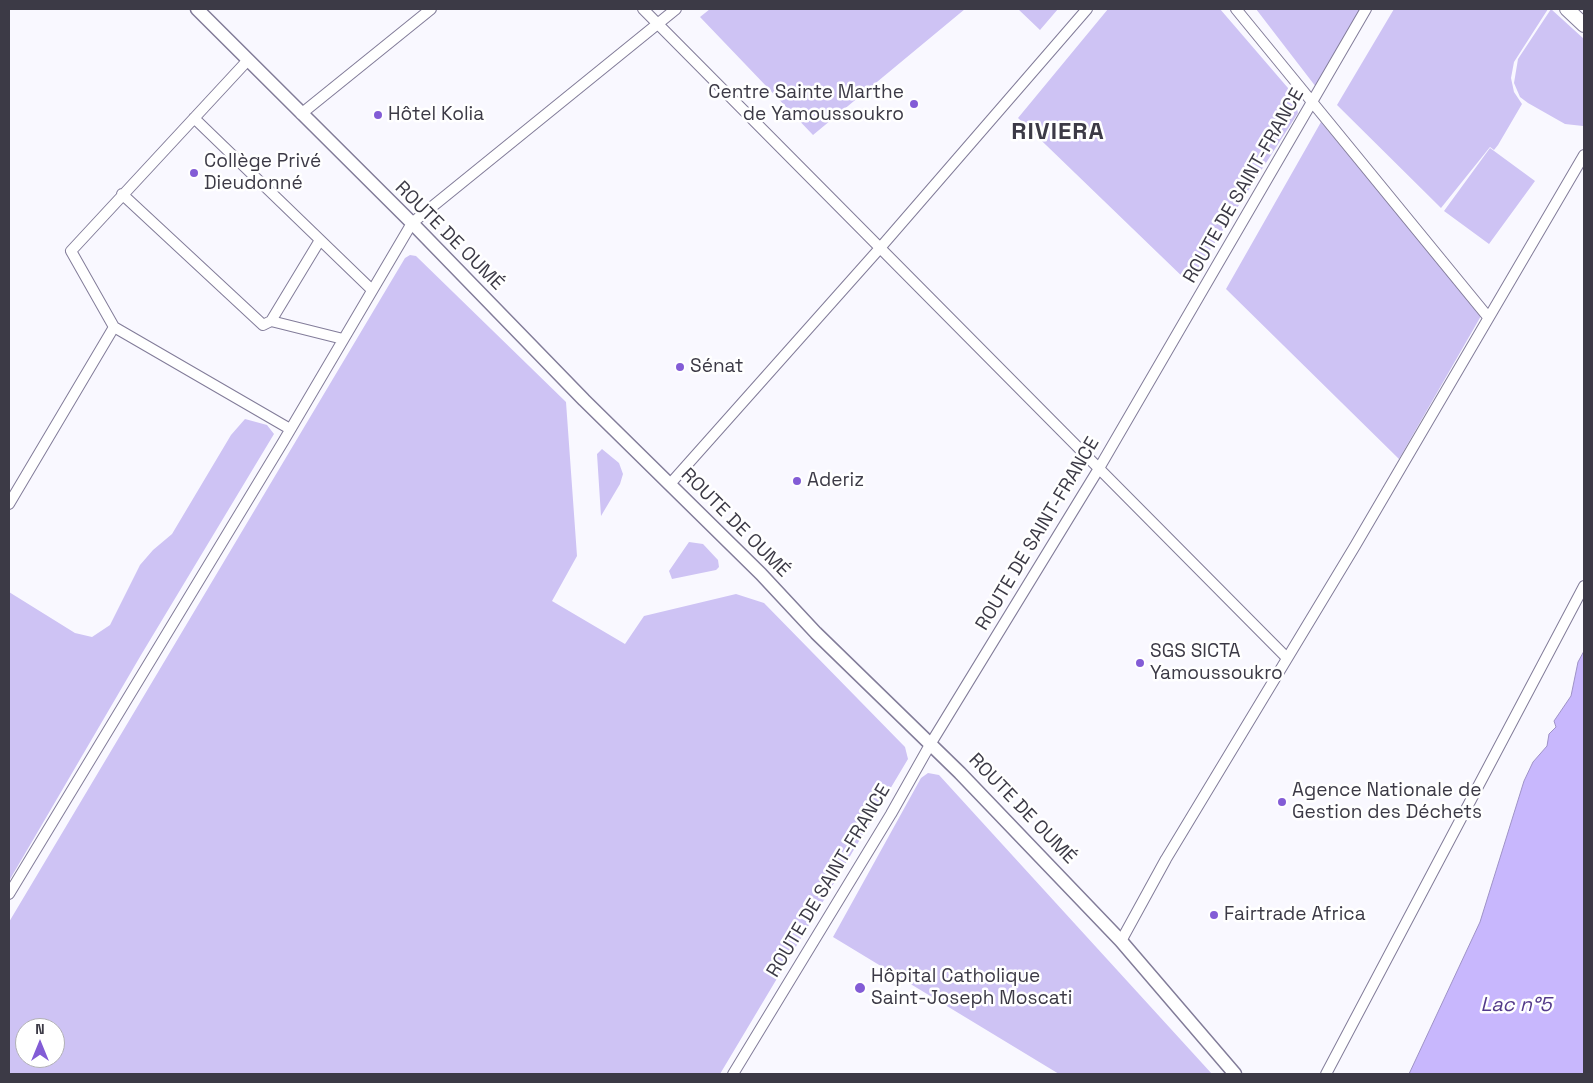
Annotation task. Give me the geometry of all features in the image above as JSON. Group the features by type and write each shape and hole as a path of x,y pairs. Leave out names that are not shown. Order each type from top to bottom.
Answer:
{"highway":[{"path":"1567,9 1584,25"}],"main road":[{"name":"ROUTE DE OUMÉ","path":"197,9 412,223 584,400 761,574 816,633 931,743 1121,940 1234,1074"}],"street":[{"path":"301,114 431,9"},
{"path":"643,9 1098,470 1287,658"},
{"path":"9,894 412,223 676,9"},
{"path":"670,484 880,248 1087,9"},
{"path":"1236,9 1488,317"},
{"name":"ROUTE DE SAINT-FRANCE","path":"733,1074 881,831 931,743 1098,470 1366,9"},
{"path":"248,60 71,251 114,328 290,429"},
{"path":"194,118 372,290"},
{"path":"1121,940 1166,859 1355,546 1584,155"},
{"path":"122,194 263,325 271,320 320,240"},
{"path":"271,320 343,339"},
{"path":"9,504 114,328"},
{"path":"1326,1074 1584,586"}],"shaded area":[{"path":"710,9 965,9 813,135 700,17"},
{"path":"1018,9 1058,9 1040,30"},
{"path":"1108,9 1220,9 1294,95 1298,113 1189,283 1018,118"},
{"path":"1256,9 1362,9 1316,87"},
{"path":"1394,9 1548,9 1514,62 1511,78 1514,92 1522,104 1498,145 1494,150 1490,147 1441,208 1337,105"},
{"path":"1551,9 1584,39 1583,126 1565,124 1528,103 1520,97 1514,83 1518,59"},
{"path":"1321,122 1481,316 1399,459 1226,289"},
{"path":"1490,148 1535,181 1489,244 1444,211"},
{"path":"410,255 416,256 566,402 577,556 552,601 625,644 644,616 736,594 764,603 905,747 908,759 720,1074 9,1074 9,922 405,258"},
{"path":"245,419 267,425 274,434 141,655 9,881 9,592 75,633 92,637 110,625 140,565 153,550 172,534 231,435"},
{"path":"602,449 619,463 623,474 620,484 601,516 597,454"},
{"path":"689,542 703,544 718,560 719,567 716,570 672,579 669,571"},
{"path":"928,773 939,775 1212,1074 1059,1074 833,937 921,778"}],"water":[{"name":"Lac n°5","path":"1584,651 1584,1074 1409,1074 1480,922 1524,781 1533,762 1547,746 1549,734 1556,727 1554,721 1571,696 1578,662"}],"place":[{"name":"Centre Sainte Marthe de Yamoussoukro","path":"914,104"},
{"name":"Hôtel Kolia","path":"378,115"},
{"name":"Collège Privé Dieudonné","path":"194,173"},
{"name":"Sénat","path":"680,367"},
{"name":"Aderiz","path":"797,481"},
{"name":"SGS SICTA Yamoussoukro","path":"1140,663"},
{"name":"Agence Nationale de Gestion des Déchets","path":"1282,802"},
{"name":"Fairtrade Africa","path":"1214,915"},
{"name":"Hôpital Catholique Saint-Joseph Moscati","path":"860,988"}],"district":[{"name":"RIVIERA","path":"1058,132"}]}
